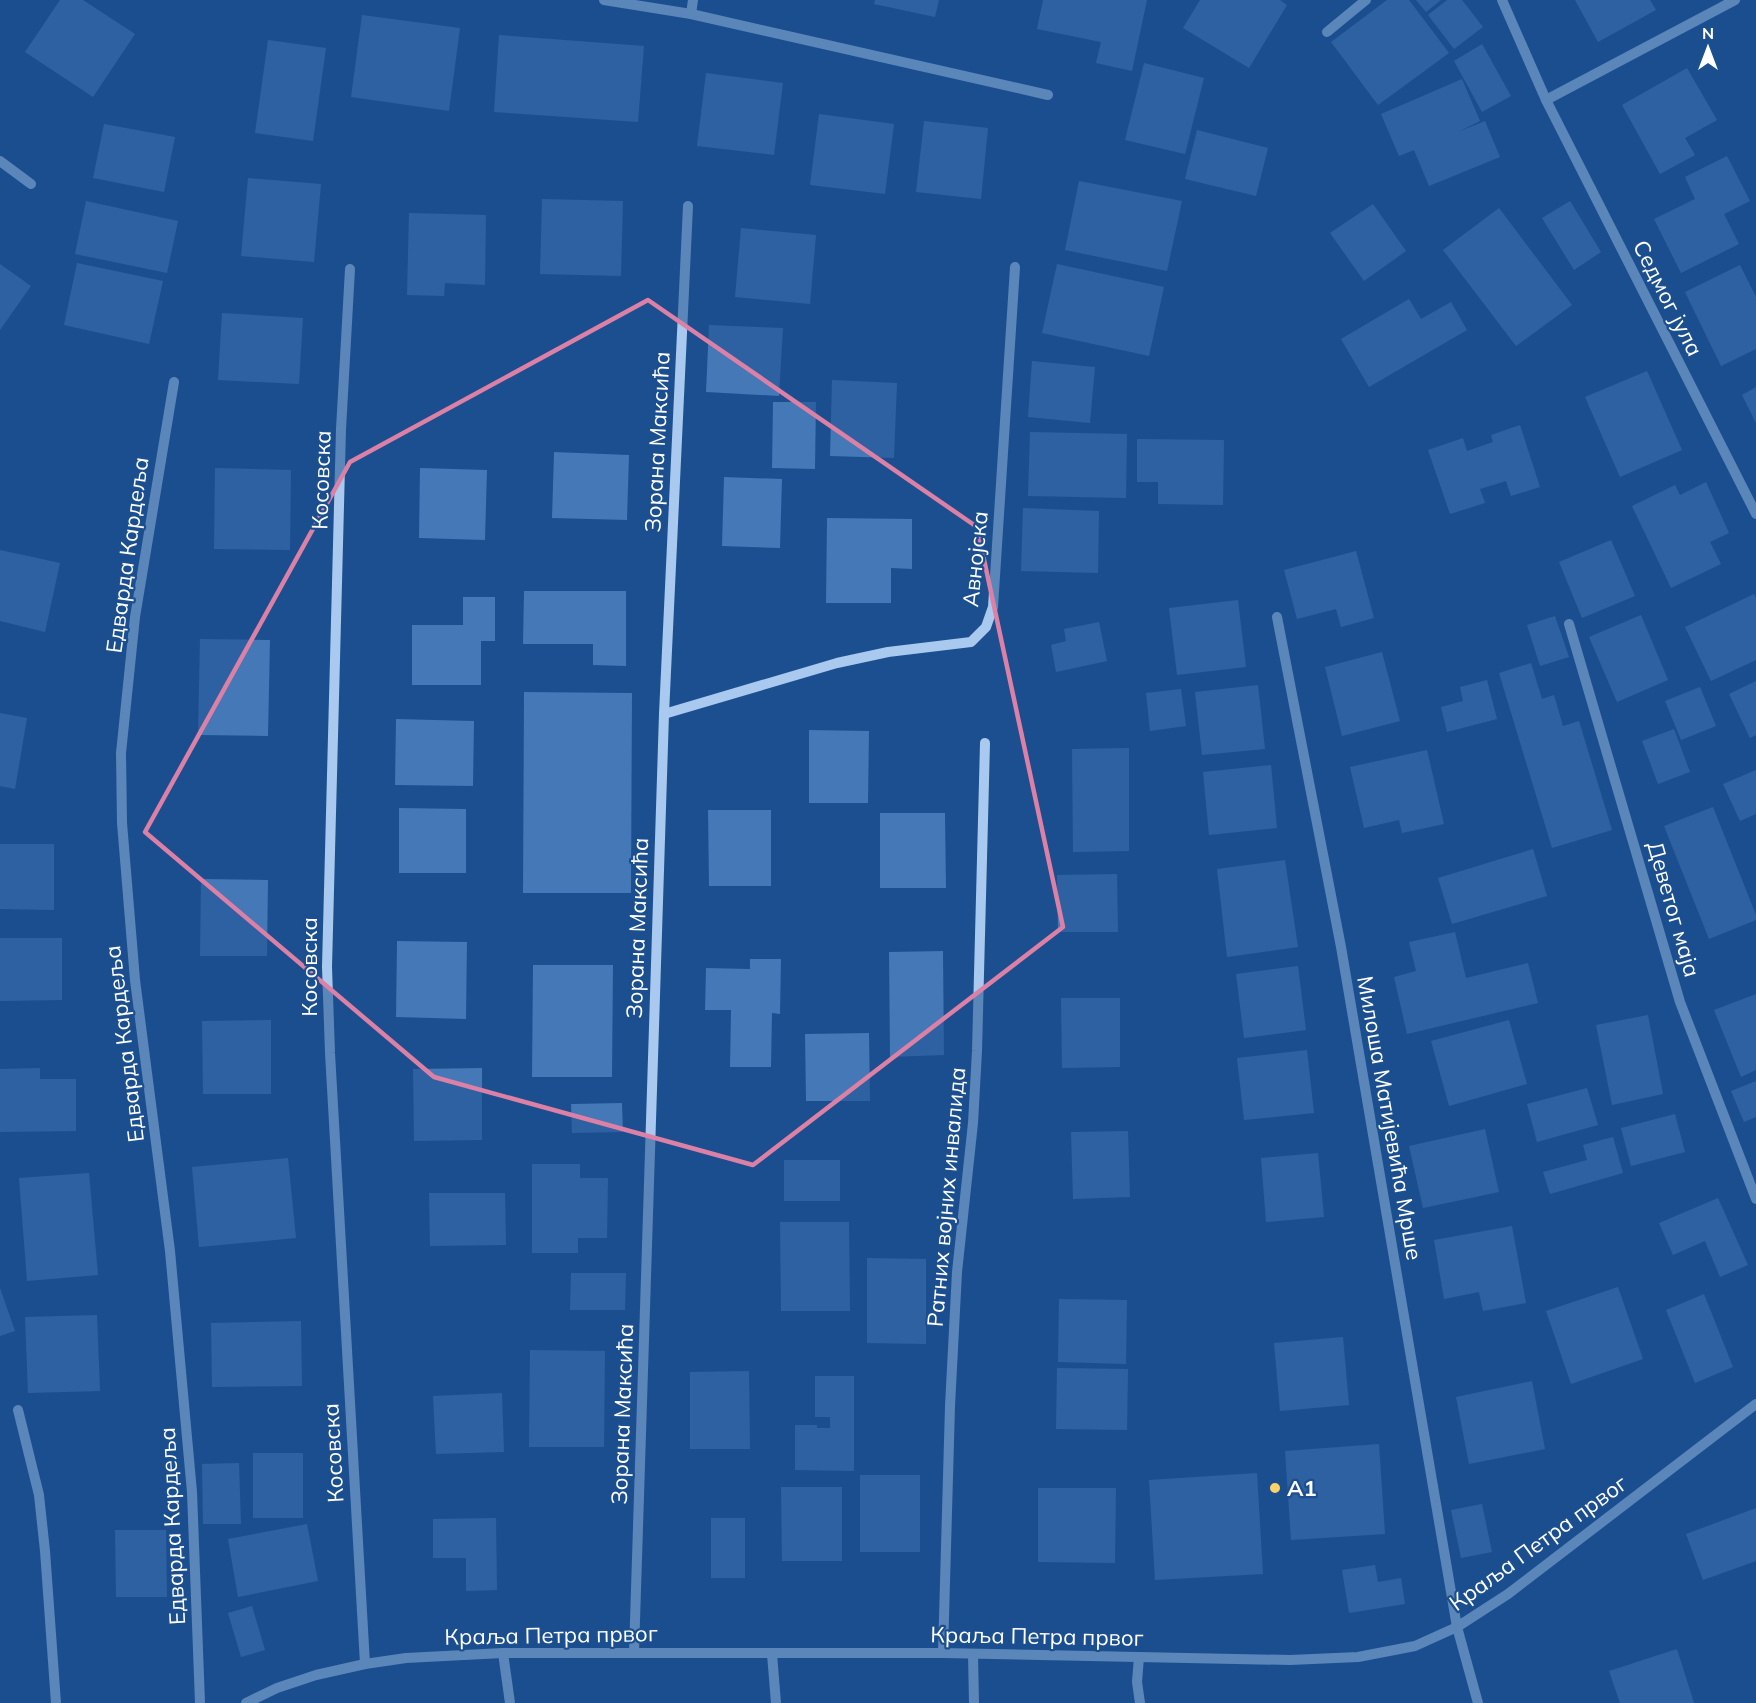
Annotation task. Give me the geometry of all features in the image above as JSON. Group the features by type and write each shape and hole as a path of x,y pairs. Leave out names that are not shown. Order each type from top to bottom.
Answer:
{"street":[{"path":"604,0 691,14 1048,95"},
{"path":"691,14 693,0"},
{"path":"1327,32 1366,0"},
{"name":"Седмог јула","path":"1502,0 1546,100 1756,514"},
{"path":"1546,100 1735,0"},
{"path":"0,161 32,184"},
{"name":"Зорана Максића","path":"634,1652 664,714 688,206"},
{"name":"Авнојска","path":"664,714 837,663 888,652 971,642 986,627 993,607 1015,267"},
{"name":"Косовска","path":"350,269 341,429 327,967 365,1664"},
{"name":"Едварда Кардеља","path":"174,382 135,617 121,753 122,823 135,980 170,1251 192,1492 200,1703"},
{"name":"Милоша Матијевића Мрше","path":"1277,617 1341,947 1457,1627 1479,1703"},
{"name":"Деветог маја","path":"1569,624 1664,941 1680,1002 1756,1199"},
{"name":"Ратних војних инвалида","path":"943,1653 949,1430 957,1272 974,1122 985,743"},
{"name":"Краља Петра првог","path":"246,1703 316,1675 365,1664 406,1658 503,1653 943,1653 1290,1660 1358,1657 1415,1646 1457,1627 1508,1594 1574,1546 1756,1404"},
{"path":"18,1410 39,1495 56,1703"},
{"path":"503,1653 510,1703"},
{"path":"772,1654 776,1703"},
{"path":"974,1654 974,1703"},
{"path":"1139,1657 1137,1682 1140,1703"}],"highlighted area":[{"path":"648,300 977,527 1063,927 753,1165 434,1077 145,832 350,462"}],"building":[{"path":"60,0 83,0 135,34 93,97 25,52"},
{"path":"875,0 939,0 935,17 874,4"},
{"path":"1043,0 1147,0 1132,71 1096,63 1101,42 1037,29"},
{"path":"1200,0 1280,0 1287,5 1249,68 1183,28"},
{"path":"1387,0 1409,0 1449,53 1378,105 1331,42"},
{"path":"1416,0 1441,0 1426,12"},
{"path":"1447,0 1462,0 1483,27 1454,49 1428,15"},
{"path":"1575,0 1650,0 1656,10 1598,42"},
{"path":"362,15 460,28 449,111 351,97"},
{"path":"499,35 644,46 638,122 494,112"},
{"path":"268,40 326,48 313,141 255,133"},
{"path":"1482,44 1511,96 1482,112 1454,61"},
{"path":"1144,63 1204,78 1185,154 1125,140"},
{"path":"1687,68 1717,120 1685,138 1695,155 1660,174 1622,105"},
{"path":"706,73 783,83 774,155 697,146"},
{"path":"1462,79 1480,121 1458,132 1485,121 1500,157 1429,186 1414,150 1399,156 1381,114"},
{"path":"819,114 894,124 885,194 810,185"},
{"path":"924,121 988,128 981,199 916,192"},
{"path":"104,124 175,137 164,192 93,178"},
{"path":"1197,130 1268,148 1256,196 1185,179"},
{"path":"1727,156 1750,201 1724,214 1739,244 1681,273 1654,219 1695,199 1685,177"},
{"path":"248,178 321,184 314,262 241,256"},
{"path":"1079,181 1182,201 1167,271 1065,250"},
{"path":"542,199 623,201 621,276 540,274"},
{"path":"86,201 178,221 167,273 75,254"},
{"path":"1570,201 1601,252 1574,270 1542,218"},
{"path":"1373,204 1406,251 1364,281 1330,233"},
{"path":"1499,208 1572,305 1516,346 1443,250"},
{"path":"409,213 486,215 485,285 445,283 444,296 407,295"},
{"path":"741,228 816,235 810,304 735,297"},
{"path":"77,263 163,281 149,344 64,325"},
{"path":"0,264 31,286 0,330"},
{"path":"1057,264 1164,287 1149,356 1042,333"},
{"path":"1740,265 1756,297 1756,349 1721,366 1685,292"},
{"path":"1409,299 1421,319 1451,302 1467,330 1369,387 1341,339"},
{"path":"222,313 303,318 299,384 218,380"},
{"path":"709,325 783,328 779,396 706,392"},
{"path":"1032,361 1095,367 1090,423 1028,417"},
{"path":"1647,371 1682,450 1620,477 1585,397"},
{"path":"832,380 897,383 894,458 830,456"},
{"path":"1756,387 1756,423 1742,395"},
{"path":"773,402 816,402 815,469 772,468"},
{"path":"1520,425 1540,487 1511,496 1506,481 1480,489 1485,503 1450,514 1428,450 1463,438 1467,451 1493,442 1491,435"},
{"path":"1030,432 1127,434 1126,498 1028,496"},
{"path":"1137,439 1224,440 1223,505 1158,504 1158,482 1137,482"},
{"path":"554,452 629,455 627,520 552,518"},
{"path":"215,468 291,470 290,550 214,549"},
{"path":"420,468 487,470 485,540 419,538"},
{"path":"724,477 782,479 780,548 722,546"},
{"path":"1706,482 1729,533 1710,542 1721,564 1671,588 1632,506 1675,485 1680,495"},
{"path":"1023,508 1099,511 1098,573 1021,571"},
{"path":"827,518 912,519 912,569 891,568 891,603 826,603"},
{"path":"1611,540 1635,596 1582,618 1559,562"},
{"path":"0,550 60,563 45,632 0,621"},
{"path":"1356,551 1374,618 1341,627 1336,609 1297,619 1284,570"},
{"path":"524,591 626,591 626,666 593,665 593,644 523,644"},
{"path":"1754,594 1756,598 1756,660 1711,681 1685,627"},
{"path":"463,597 495,597 495,641 481,641 481,685 412,685 412,625 463,625"},
{"path":"1238,600 1246,667 1177,675 1169,608"},
{"path":"1641,615 1668,680 1617,702 1589,637"},
{"path":"1555,616 1569,657 1540,666 1527,625"},
{"path":"1099,622 1107,661 1056,672 1051,645 1066,641 1064,629"},
{"path":"200,639 270,640 268,736 198,735"},
{"path":"1382,652 1400,721 1342,736 1325,667"},
{"path":"1531,663 1542,699 1554,695 1563,726 1579,721 1612,830 1552,848 1499,673"},
{"path":"1487,680 1497,719 1447,732 1441,707 1463,701 1460,687"},
{"path":"1756,681 1756,735 1750,738 1729,694"},
{"path":"1258,685 1265,749 1202,755 1195,692"},
{"path":"1700,687 1716,726 1681,740 1665,701"},
{"path":"1181,689 1186,726 1150,731 1146,693"},
{"path":"524,692 632,693 631,893 523,893"},
{"path":"0,713 27,718 15,789 0,786"},
{"path":"396,719 474,721 473,786 395,785"},
{"path":"1674,729 1690,772 1658,784 1642,741"},
{"path":"809,730 869,731 868,803 809,803"},
{"path":"1129,748 1129,851 1073,852 1072,749"},
{"path":"1427,750 1444,824 1402,833 1399,820 1364,828 1350,767"},
{"path":"1271,765 1277,828 1209,835 1203,772"},
{"path":"1756,770 1756,814 1740,821 1723,784"},
{"path":"1713,807 1756,920 1709,939 1664,826"},
{"path":"399,808 466,809 466,873 399,873"},
{"path":"708,810 771,810 771,886 709,886"},
{"path":"880,813 945,813 946,888 880,888"},
{"path":"0,844 54,844 54,910 0,909"},
{"path":"1533,849 1547,896 1452,924 1438,878"},
{"path":"1285,860 1298,947 1227,957 1217,869"},
{"path":"1117,874 1118,932 1058,932 1057,875"},
{"path":"201,879 268,880 267,956 200,956"},
{"path":"1455,932 1466,978 1528,963 1538,1003 1407,1034 1394,977 1416,971 1409,942"},
{"path":"0,938 62,938 62,1000 0,1001"},
{"path":"397,941 467,942 466,1019 396,1017"},
{"path":"943,951 944,1055 890,1057 889,952"},
{"path":"750,959 781,959 780,1014 772,1013 771,1067 730,1067 731,1010 705,1010 706,968 750,969"},
{"path":"533,965 613,965 612,1077 532,1077"},
{"path":"1298,966 1306,1030 1244,1038 1236,974"},
{"path":"1756,994 1756,1070 1741,1077 1714,1010"},
{"path":"1061,998 1120,998 1120,1067 1062,1068"},
{"path":"1648,1015 1663,1094 1612,1105 1596,1025"},
{"path":"271,1020 271,1094 203,1094 202,1021"},
{"path":"1509,1020 1527,1084 1449,1106 1431,1041"},
{"path":"869,1033 870,1101 806,1101 805,1034"},
{"path":"1307,1050 1314,1113 1244,1120 1237,1058"},
{"path":"40,1068 40,1079 76,1079 76,1131 0,1132 0,1069"},
{"path":"482,1068 482,1140 414,1141 413,1069"},
{"path":"1756,1081 1756,1117 1744,1122 1731,1091"},
{"path":"1587,1088 1598,1125 1537,1142 1527,1104"},
{"path":"622,1103 623,1132 572,1133 571,1104"},
{"path":"1675,1114 1685,1152 1631,1166 1621,1128"},
{"path":"1485,1129 1499,1192 1423,1208 1409,1146"},
{"path":"1128,1131 1130,1197 1073,1199 1071,1132"},
{"path":"1613,1137 1623,1173 1550,1194 1543,1172 1587,1160 1583,1145"},
{"path":"1318,1153 1324,1217 1266,1222 1261,1158"},
{"path":"288,1158 296,1238 199,1247 192,1167"},
{"path":"784,1160 840,1160 840,1201 784,1201"},
{"path":"532,1164 580,1164 580,1178 608,1178 607,1238 578,1238 578,1253 532,1253"},
{"path":"89,1173 98,1275 27,1281 19,1178"},
{"path":"429,1193 505,1193 506,1245 430,1246"},
{"path":"1718,1198 1748,1265 1720,1277 1705,1241 1673,1255 1659,1223"},
{"path":"780,1222 849,1222 850,1311 781,1311"},
{"path":"1512,1226 1526,1303 1483,1311 1479,1292 1444,1299 1434,1240"},
{"path":"867,1258 926,1259 926,1344 867,1343"},
{"path":"571,1273 626,1273 625,1310 570,1310"},
{"path":"1618,1287 1643,1359 1571,1384 1546,1311"},
{"path":"0,1288 15,1331 0,1336"},
{"path":"1704,1294 1733,1367 1695,1383 1666,1310"},
{"path":"1059,1299 1127,1300 1126,1364 1058,1362"},
{"path":"97,1315 100,1391 28,1393 25,1317"},
{"path":"301,1321 302,1386 212,1387 211,1323"},
{"path":"1343,1337 1349,1405 1280,1411 1274,1343"},
{"path":"530,1350 605,1351 604,1447 529,1447"},
{"path":"1057,1368 1128,1369 1127,1430 1056,1429"},
{"path":"749,1371 750,1449 690,1449 690,1372"},
{"path":"815,1376 854,1376 854,1471 795,1470 795,1425 817,1425 817,1428 830,1428 830,1417 815,1417"},
{"path":"1532,1381 1545,1449 1469,1464 1456,1397"},
{"path":"502,1393 504,1452 436,1454 433,1396"},
{"path":"1379,1444 1385,1534 1291,1540 1285,1451"},
{"path":"253,1453 303,1453 303,1518 253,1518"},
{"path":"239,1463 241,1524 203,1524 202,1464"},
{"path":"1257,1473 1263,1574 1155,1580 1149,1480"},
{"path":"860,1475 920,1475 920,1552 860,1552"},
{"path":"781,1487 842,1487 842,1561 782,1561"},
{"path":"1038,1488 1116,1488 1115,1563 1038,1562"},
{"path":"1482,1504 1492,1552 1461,1558 1451,1510"},
{"path":"1756,1508 1756,1561 1703,1580 1686,1534"},
{"path":"496,1518 497,1590 466,1591 466,1558 433,1558 433,1519"},
{"path":"711,1518 745,1518 745,1578 711,1578"},
{"path":"307,1524 318,1581 238,1597 228,1539"},
{"path":"115,1530 166,1530 167,1597 116,1597"},
{"path":"1375,1565 1378,1582 1401,1578 1405,1604 1349,1613 1342,1570"},
{"path":"252,1606 265,1650 241,1657 228,1613"},
{"path":"1677,1649 1694,1703 1620,1703 1609,1671"}],"place":[{"name":"A1","path":"1275,1488"}]}
